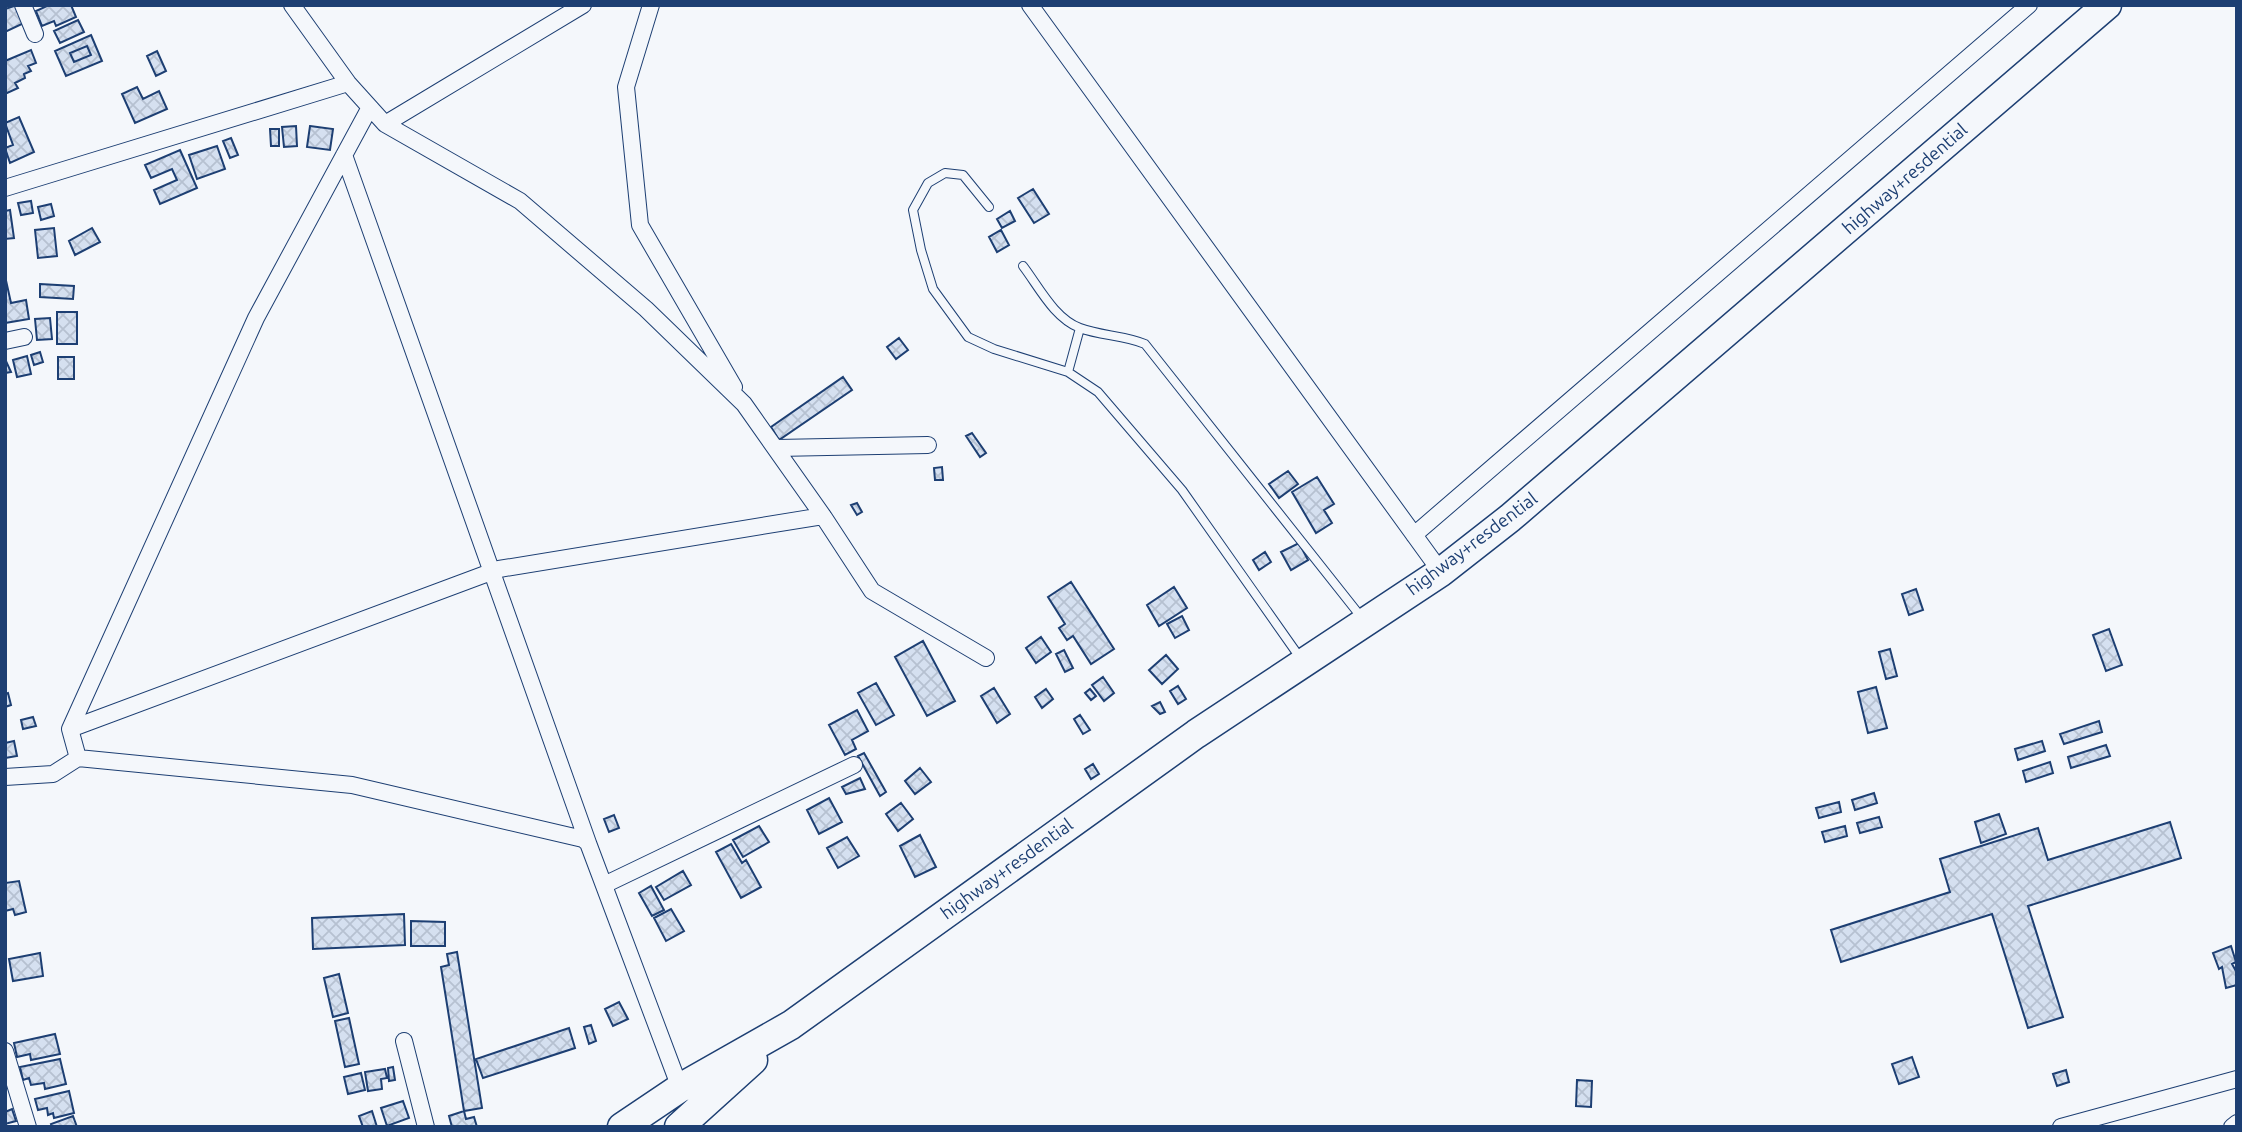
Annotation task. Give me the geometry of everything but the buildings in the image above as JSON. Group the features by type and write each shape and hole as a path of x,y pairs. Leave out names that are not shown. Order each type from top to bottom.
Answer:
{"highway":[{"name":"highway+resdential","path":"791,1025 1196,734 1441,572 1520,509 2107,5"},
{"path":"622,1127 680,1088 791,1025"},
{"path":"679,1127 791,1025"}],"street":[{"path":"23,5 35,34"},
{"path":"292,5 348,83 385,124 520,201 646,309 744,404"},
{"path":"385,124 583,5"},
{"path":"651,5 626,87 640,225 744,404 777,448 872,591 985,658"},
{"path":"1030,5 1441,572"},
{"path":"1414,535 2029,5"},
{"path":"5,188 348,83"},
{"path":"78,758 69,729 256,318 369,109"},
{"path":"344,155 588,843 680,1088"},
{"path":"5,341 24,337"},
{"path":"777,448 928,445"},
{"path":"69,729 492,571 823,516"},
{"path":"5,777 53,774 78,758 365,788 583,839 588,843"},
{"path":"604,885 854,765"},
{"path":"404,1041 426,1127"},
{"path":"5,1051 28,1127"},
{"path":"2061,1127 2237,1079"},
{"path":"2232,1127 2237,1123"}],"lane":[{"path":"989,207 963,174 945,173 928,183 913,210 933,289 968,337 994,349 1068,372 1098,392 1182,490 1303,662"},
{"path":"1023,266 1057,312 1080,328 1130,337 1145,344 1366,623"},
{"path":"1068,372 1080,328"}]}
